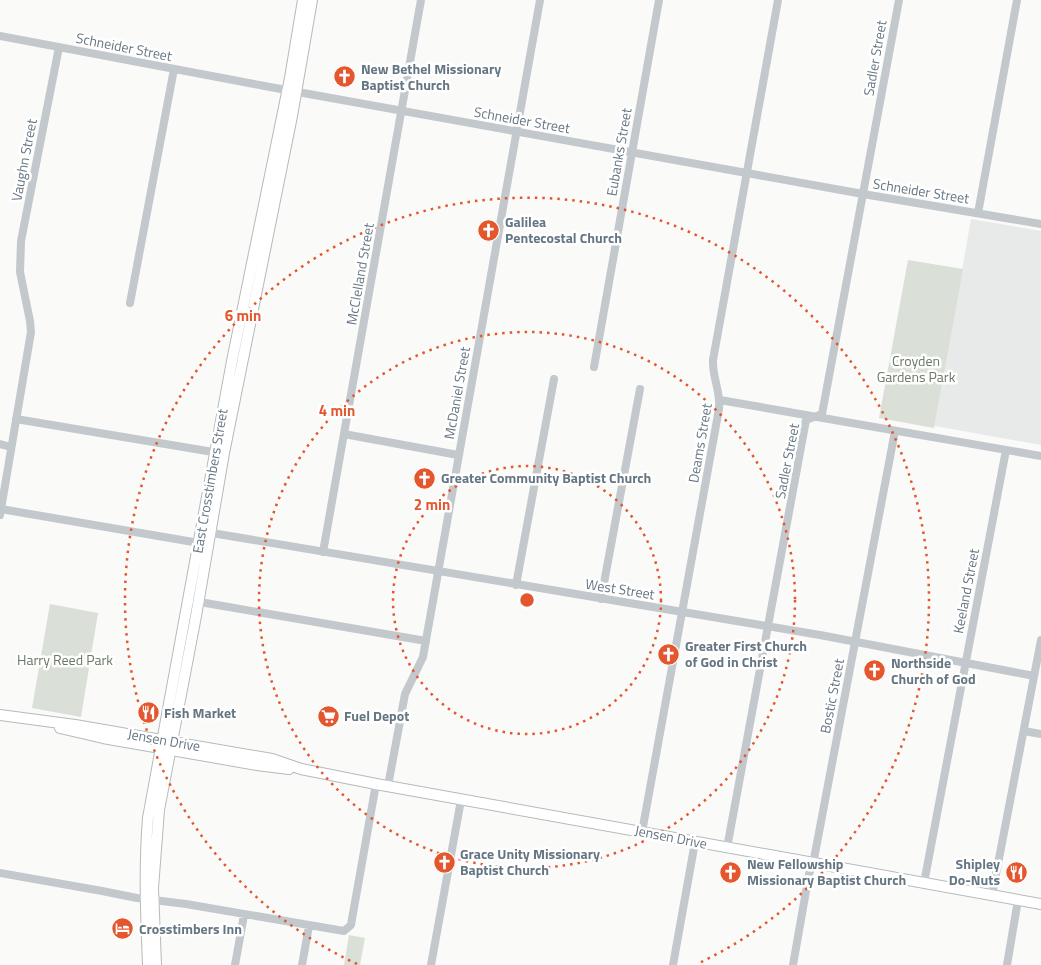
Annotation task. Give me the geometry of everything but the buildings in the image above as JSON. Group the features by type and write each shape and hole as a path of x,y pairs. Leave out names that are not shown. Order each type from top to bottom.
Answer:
{"main road":[{"name":"East Crosstimbers Street","path":"292,91 304,0"},
{"name":"East Crosstimbers Street","path":"148,965 152,839 159,810 167,745 238,358 252,262 278,158 312,0"},
{"name":"East Crosstimbers Street","path":"238,358 262,264 278,158"},
{"path":"252,262 262,264"},
{"name":"East Crosstimbers Street","path":"194,601 199,543 206,532"},
{"name":"Jensen Drive","path":"0,716 75,725 167,745 462,800 1041,904"},
{"name":"East Crosstimbers Street","path":"150,900 156,965"}],"street":[{"name":"McClelland Street","path":"323,552 420,0"},
{"name":"McDaniel Street","path":"388,786 404,694 420,666 426,641 540,0"},
{"name":"Eubanks Street","path":"594,367 659,0"},
{"name":"Deams Street","path":"642,832 720,400 713,370 713,360 778,0"},
{"name":"Sadler Street","path":"727,848 806,420 822,414 899,0"},
{"path":"978,213 1017,0"},
{"name":"Schneider Street","path":"0,36 292,91 863,194 1041,224"},
{"name":"Vaughn Street","path":"0,512 31,332 22,287 19,258 59,47"},
{"path":"130,303 174,69"},
{"path":"516,585 554,379"},
{"path":"601,599 640,389"},
{"path":"720,400 1041,456"},
{"path":"16,419 220,453"},
{"name":"Bostic Street","path":"793,965 895,431"},
{"path":"344,434 458,455"},
{"path":"0,444 11,446"},
{"name":"Keeland Street","path":"924,883 1006,450"},
{"path":"0,512 199,543"},
{"name":"West Street","path":"206,532 516,585 682,611 1034,676"},
{"path":"194,601 426,641"},
{"path":"992,896 1041,640"},
{"path":"1024,731 1041,734"},
{"path":"0,873 340,931 348,928 352,920 376,784"},
{"path":"430,965 462,800"},
{"path":"672,965 695,842"},
{"path":"1006,965 1018,900"},
{"path":"236,965 244,915"},
{"path":"302,965 310,926"}],"shaded area":[{"path":"971,219 1041,231 1041,445 935,426 934,428"}],"green space":[{"name":"Croyden Gardens Park","path":"908,260 963,269 934,428 879,418"},
{"name":"Harry Reed Park","path":"50,604 98,613 81,717 32,708"},
{"path":"349,935 365,938 360,965 344,965"}],"place":[{"name":"New Bethel Missionary Baptist Church","path":"345,77"},
{"name":"Galilea Pentecostal Church","path":"489,230"},
{"name":"Greater Community Baptist Church","path":"425,478"},
{"name":"Greater First Church of God in Christ","path":"669,654"},
{"name":"Northside Church of God","path":"875,671"},
{"name":"Fish Market","path":"148,713"},
{"name":"Fuel Depot","path":"328,716"},
{"name":"Grace Unity Missionary Baptist Church","path":"444,862"},
{"name":"New Fellowship Missionary Baptist Church","path":"731,872"},
{"name":"Shipley Do-Nuts","path":"1016,872"},
{"name":"Crosstimbers Inn","path":"123,929"}]}
